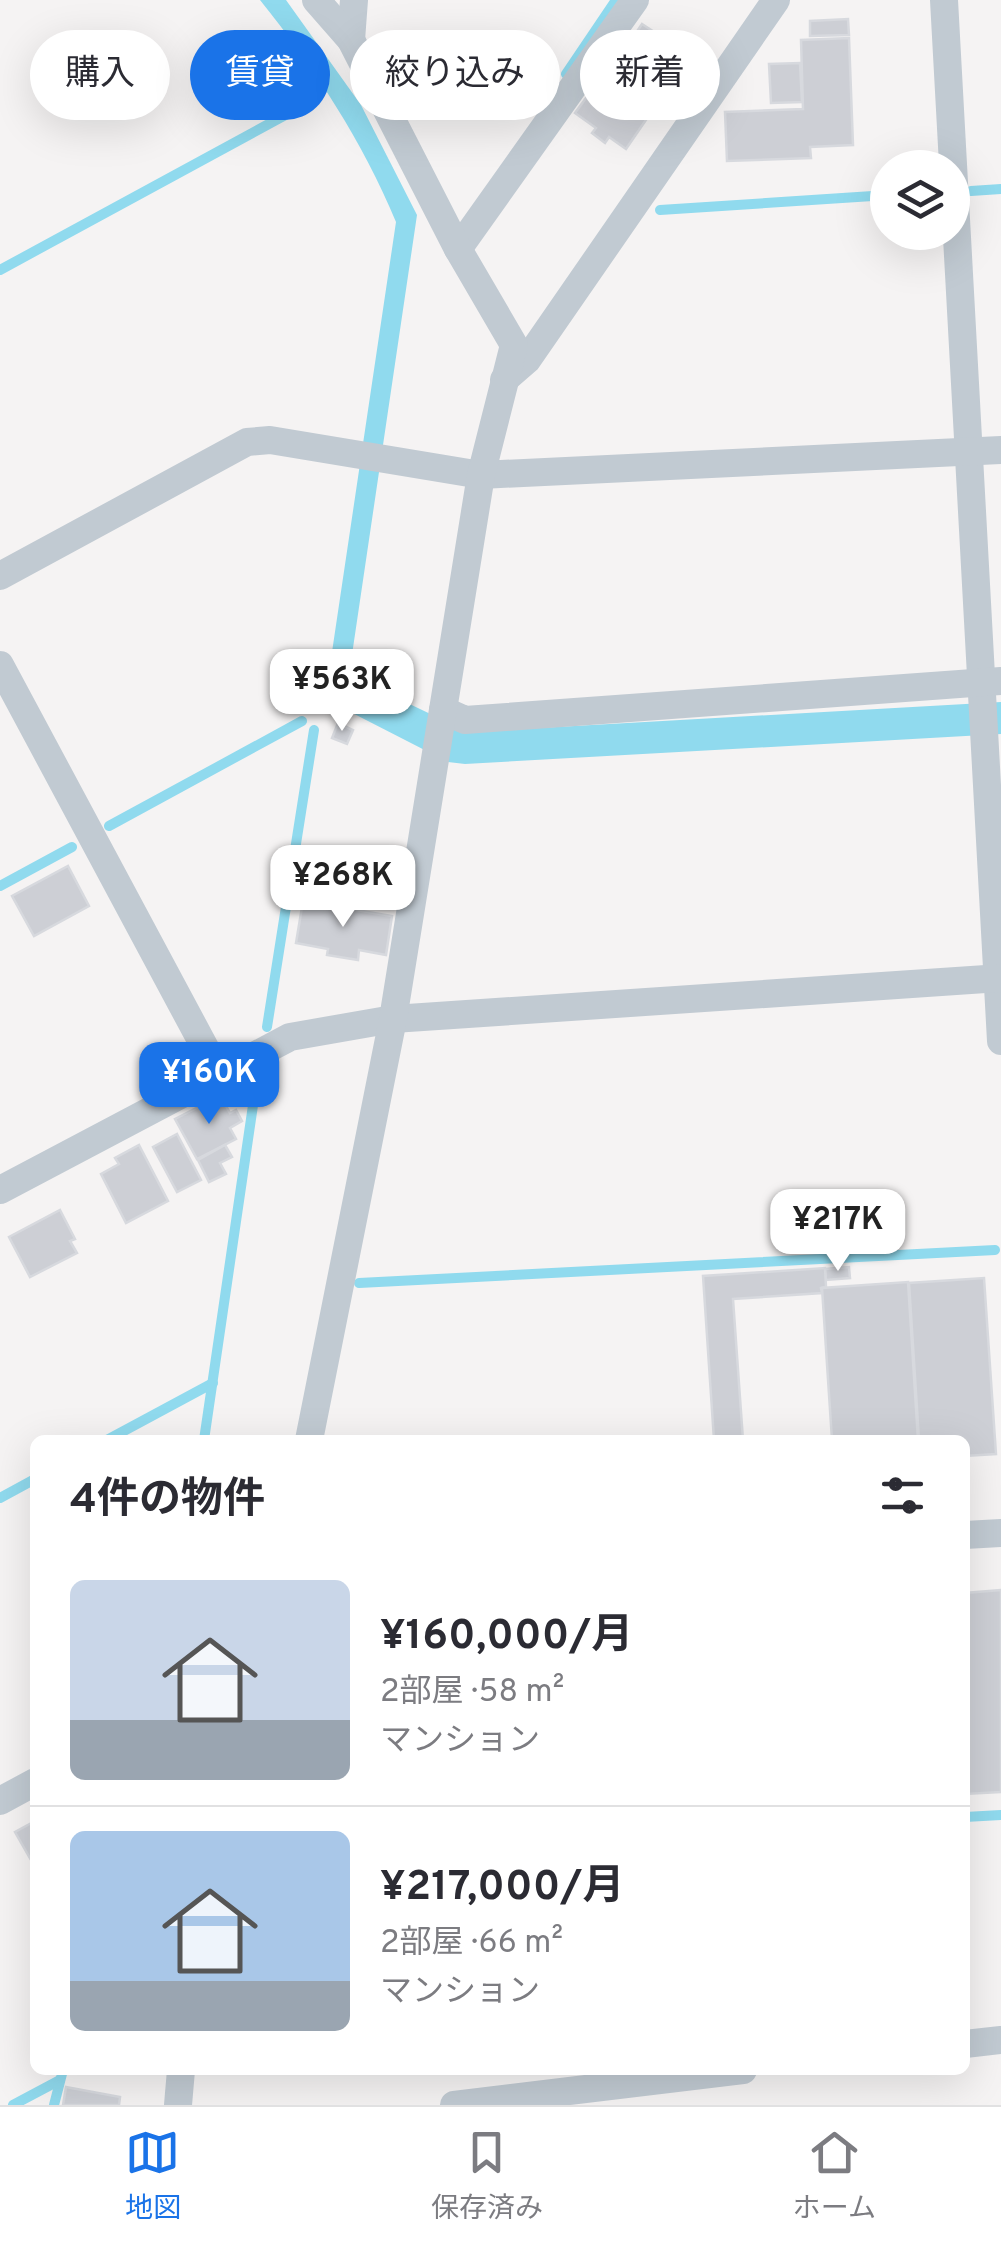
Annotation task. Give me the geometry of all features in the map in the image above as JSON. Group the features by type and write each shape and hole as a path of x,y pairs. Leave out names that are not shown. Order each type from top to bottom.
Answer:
{"street":[{"path":"316,0 350,39"},
{"path":"352,30 354,0"},
{"path":"458,249 635,0"},
{"path":"503,381 527,360 776,0"},
{"path":"944,0 969,452 990,682 984,740 1001,1041"},
{"path":"310,1435 393,1019 481,476 514,345 458,249 392,120"},
{"path":"0,576 247,442 270,440 481,476 1001,450"},
{"path":"0,665 218,1072"},
{"path":"443,710 465,720 990,682"},
{"path":"0,1190 218,1072 290,1038 393,1019 999,978"},
{"path":"970,1535 1001,1533"},
{"path":"0,1801 30,1785"},
{"path":"970,2043 1001,2040"},
{"path":"178,2105 181,2075"},
{"path":"454,2105 702,2075"}],"water":[{"path":"260,0 286,0 307,30 282,30"},
{"path":"330,62 350,90 350,120 369,120 417,215 349,675 468,732 1001,702 1001,734 465,764 448,762 325,699 396,222 330,97"}],"building":[{"path":"848,19 849,35 810,36 810,21"},
{"path":"849,38 853,145 810,147 811,158 727,161 725,112 803,109 801,40"},
{"path":"800,63 802,102 771,103 769,64"},
{"path":"585,120 646,120 626,149 609,137 605,143 592,133 596,128"},
{"path":"338,723 353,730 347,744 332,738"},
{"path":"68,866 89,906 34,936 12,896"},
{"path":"303,901 392,916 386,955 359,950 358,960 327,955 328,949 296,943"},
{"path":"220,1096 230,1113 236,1110 242,1121 230,1128 236,1139 197,1159 175,1119"},
{"path":"177,1134 201,1180 177,1192 153,1147"},
{"path":"139,1145 168,1201 126,1223 101,1174 119,1164 115,1158"},
{"path":"225,1145 232,1157 220,1163 226,1174 209,1182 198,1160"},
{"path":"60,1210 75,1239 70,1241 77,1253 30,1277 9,1237"},
{"path":"849,1267 850,1278 826,1280 825,1269"},
{"path":"825,1268 826,1287 821,1288 822,1293 733,1299 743,1435 714,1435 703,1276"},
{"path":"984,1278 996,1454 970,1456 970,1435 919,1435 909,1283"},
{"path":"908,1282 918,1435 832,1435 822,1288"},
{"path":"1001,1590 1001,1792 970,1794 970,1593"},
{"path":"30,1824 30,1858 15,1832"},
{"path":"66,2087 120,2097 119,2105 63,2105"}],"waterway":[{"path":"566,74 616,0"},
{"path":"0,270 276,120"},
{"path":"971,191 1001,189"},
{"path":"660,210 870,196"},
{"path":"109,826 302,721"},
{"path":"267,1027 314,730"},
{"path":"0,886 72,847"},
{"path":"205,1435 257,1078"},
{"path":"359,1283 995,1250"},
{"path":"116,1435 213,1383"},
{"path":"0,1498 30,1482"},
{"path":"970,1817 1001,1815"},
{"path":"54,2105 62,2075"},
{"path":"13,2105 60,2080"}]}
